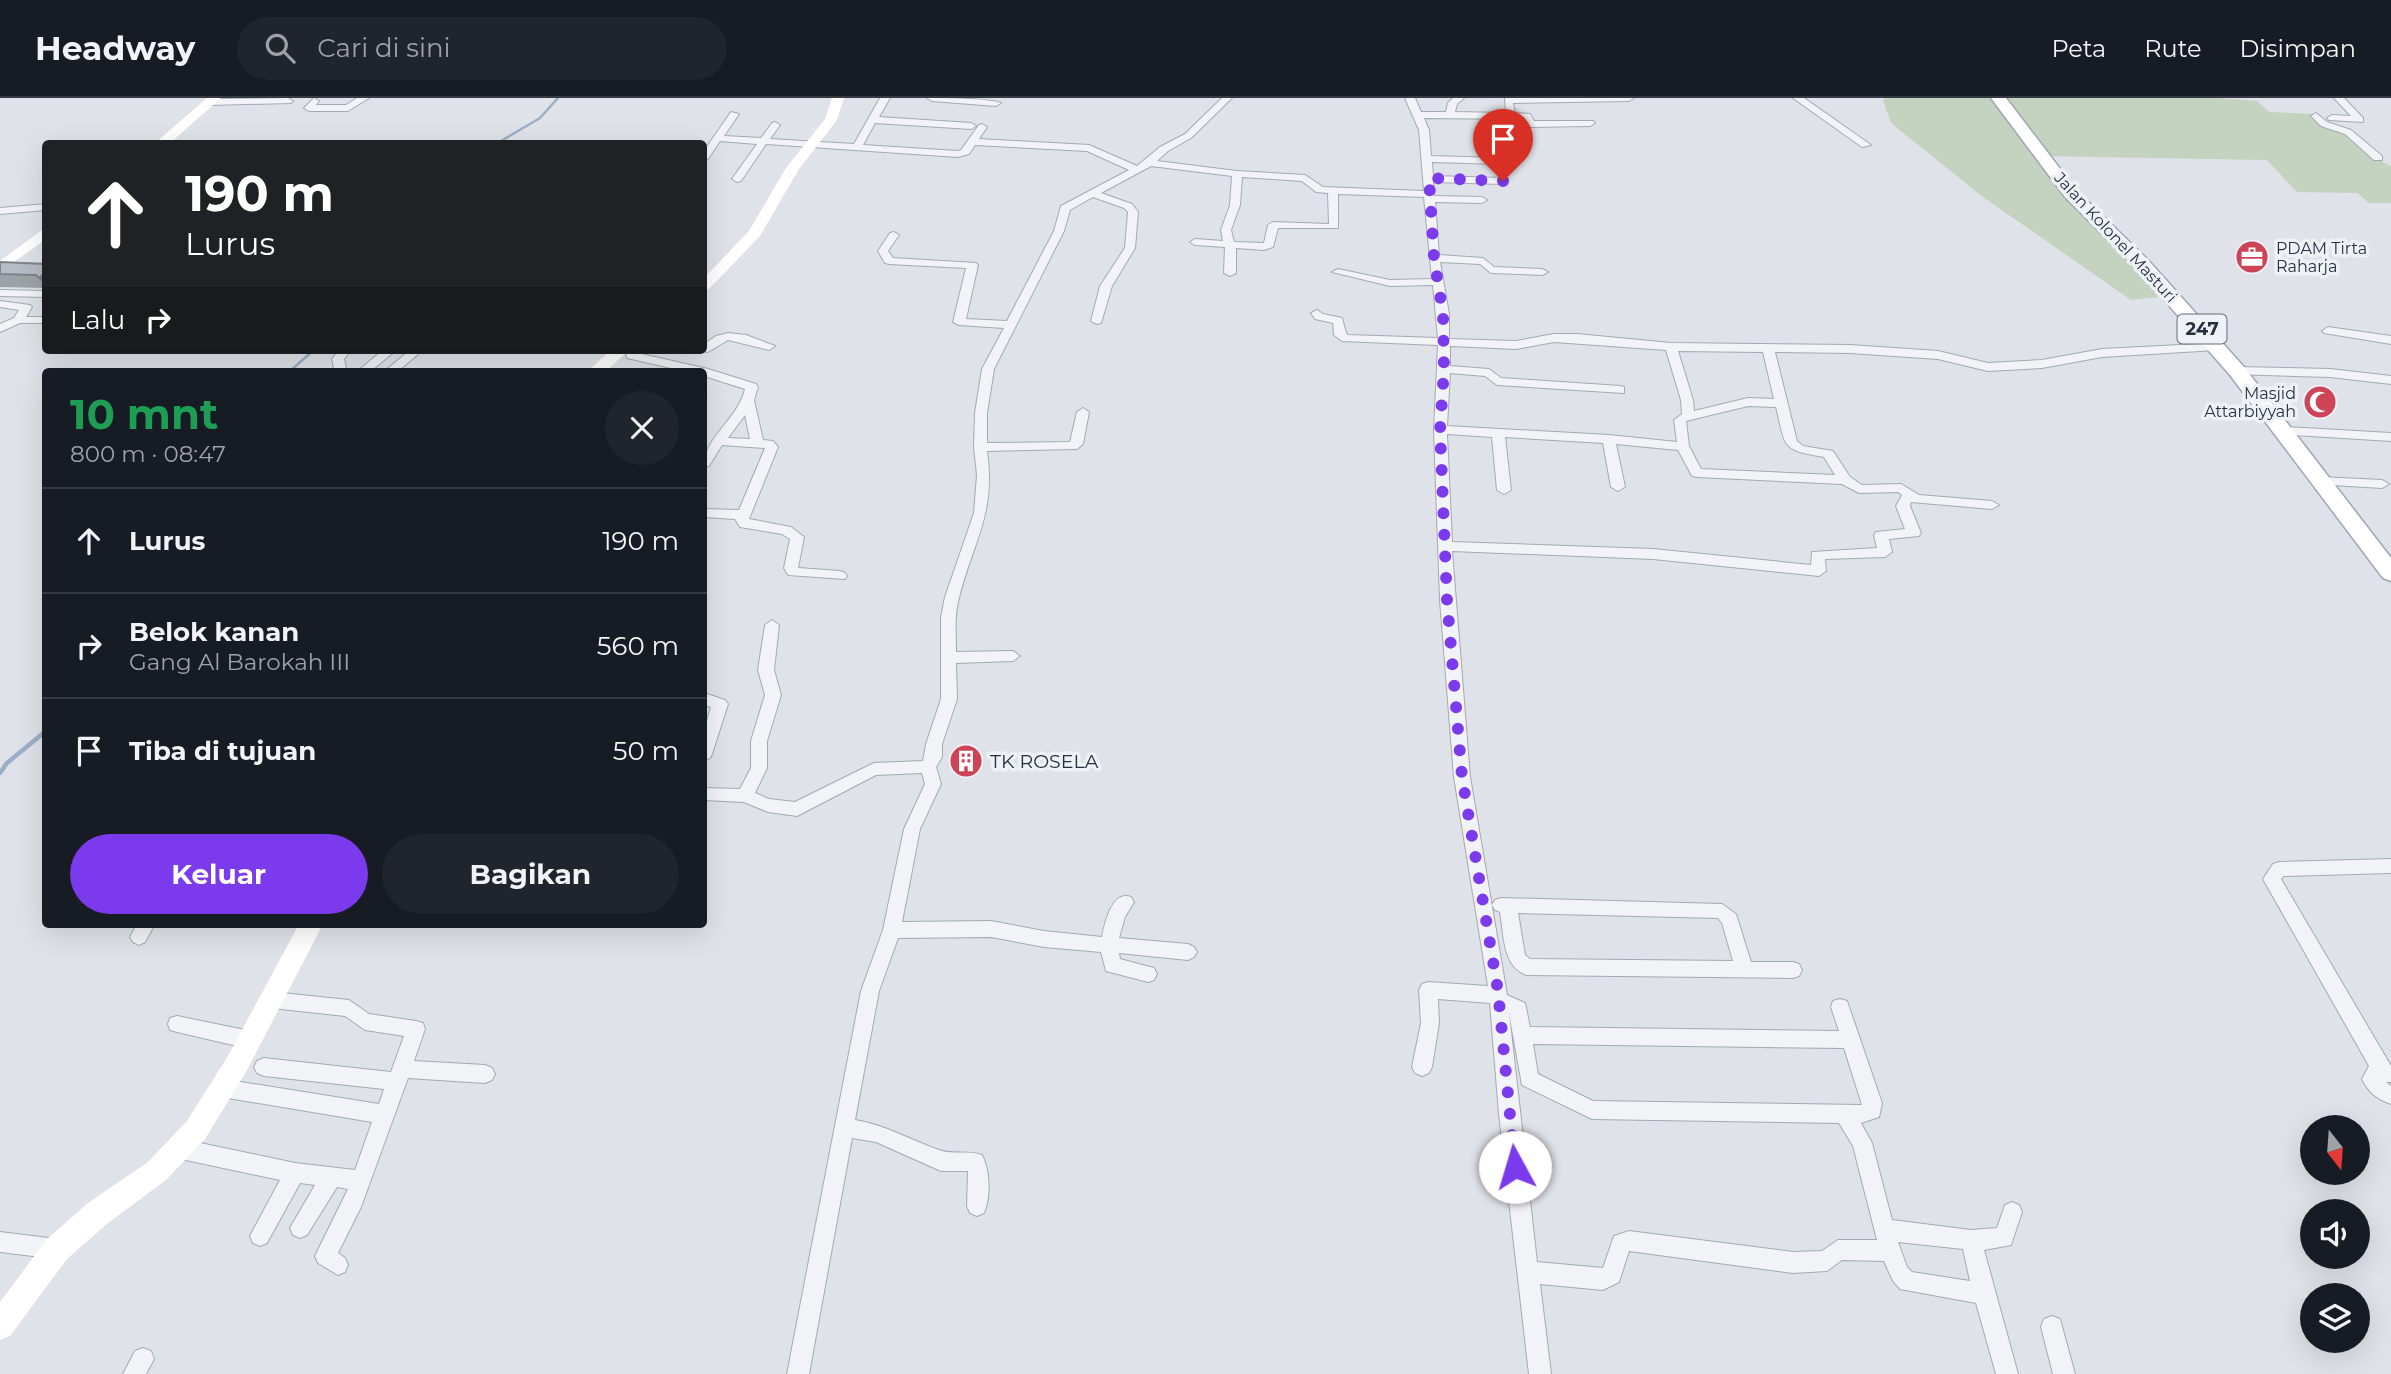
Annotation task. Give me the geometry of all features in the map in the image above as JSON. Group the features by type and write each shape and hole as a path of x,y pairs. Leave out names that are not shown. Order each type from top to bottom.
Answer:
{"main road":[{"name":"Jalan Kolonel Masturi","path":"1997,98 2071,194 2142,264 2241,375 2391,573"}],"street":[{"path":"165,140 213,100 340,102 345,98"},
{"path":"314,101 309,108 344,108 364,98"},
{"path":"707,283 755,233 810,145 831,120 838,98"},
{"path":"858,145 885,98"},
{"path":"932,98 975,99 996,103"},
{"path":"797,1374 870,991 892,930 912,829 933,785 928,767 934,757 934,744 949,699 948,617 982,502 984,475 980,447 981,413 988,369 1059,231 1062,211 1074,202 1095,194 1113,180 1149,163 1164,149 1188,136 1227,98"},
{"path":"1410,98 1423,125 1434,258 1443,314 1444,369 1440,430 1447,600 1462,777 1499,999 1510,1127 1540,1374"},
{"path":"1450,114 1450,109 1459,98"},
{"path":"1511,116 1509,99 1629,98"},
{"path":"1798,98 1866,145"},
{"path":"2339,98 2360,120 2316,116 2324,124 2348,132 2378,158"},
{"path":"707,153 734,114"},
{"path":"1418,114 1527,116 1530,124 1590,123"},
{"path":"873,120 911,135 972,126"},
{"path":"737,179 775,125"},
{"path":"717,138 958,154 965,152 971,144 972,126"},
{"path":"951,150 972,126"},
{"path":"971,144 1089,148 1136,169"},
{"path":"1427,159 1500,161"},
{"path":"1149,163 1237,174 1308,179 1316,189 1482,200"},
{"path":"1230,273 1231,245 1227,225 1235,205 1237,174"},
{"path":"1429,178 1503,181"},
{"path":"1195,242 1266,246 1273,225 1317,229 1334,226 1333,190"},
{"path":"1095,194 1128,206 1133,212 1129,252 1106,286 1097,321"},
{"path":"0,211 42,207"},
{"path":"2,264 42,234"},
{"path":"894,235 883,251 889,261 972,265 958,322 1009,325"},
{"path":"1434,258 1483,261 1491,270 1542,272"},
{"path":"1338,272 1390,283 1438,282"},
{"path":"0,293 42,294"},
{"path":"0,304 26,306 21,311 26,312 18,320 0,328"},
{"path":"1317,313 1320,317 1338,320 1340,335 1343,337 1516,345 1554,338 1577,338 1671,347 1850,349 1928,354 1988,367 2042,364 2102,353 2216,346"},
{"path":"18,320 42,320"},
{"path":"2328,331 2391,340"},
{"path":"707,347 718,337 727,335 769,346"},
{"path":"1671,347 1687,400 1688,416"},
{"path":"1768,349 1793,445 1828,454 1845,480 1859,489 1901,488 1911,497"},
{"path":"368,368 385,354"},
{"path":"395,368 412,354"},
{"path":"600,368 616,354"},
{"path":"649,354 695,368"},
{"path":"686,364 698,354"},
{"path":"1444,369 1489,373 1497,381 1620,390"},
{"path":"707,372 752,387 748,399 707,458"},
{"path":"2275,376 2330,373 2391,380"},
{"path":"2241,375 2275,376 2391,389"},
{"path":"748,399 757,443"},
{"path":"1783,402 1748,402 1680,420 1686,450 1696,473 1845,480"},
{"path":"980,447 1072,446 1077,444 1083,412"},
{"path":"1440,430 1609,439 1686,450"},
{"path":"2284,431 2391,437"},
{"path":"1498,433 1503,490"},
{"path":"1609,439 1618,487"},
{"path":"717,441 768,444 774,450 742,515 745,524 786,530 797,537 791,568 793,572 840,576"},
{"path":"2320,481 2382,484"},
{"path":"1446,546 1653,554 1819,572 1816,559 1821,554 1885,551 1881,535 1914,533 1903,506 1905,499 1911,497 1992,505"},
{"path":"707,513 742,515"},
{"path":"745,796 759,768 760,741 773,695 766,670 772,625"},
{"path":"949,658 1013,656"},
{"path":"707,700 720,704 707,745"},
{"path":"707,794 745,796 768,804 797,809 874,769 928,767"},
{"path":"2386,1073 2272,879 2279,869 2391,866"},
{"path":"1125,902 1117,915 1109,945 1110,960 1115,969 1149,974"},
{"path":"1485,904 1722,911 1730,919 1744,969"},
{"path":"1508,905 1517,959 1526,967 1793,970"},
{"path":"0,1326 57,1249 98,1213 157,1171 197,1130 250,1040 310,928"},
{"path":"892,930 991,929 1044,939 1188,952"},
{"path":"1422,1067 1430,1023 1428,990 1499,999 1510,1003 1518,1009 1529,1079 1586,1108 1865,1114 1872,1110 1840,1007"},
{"path":"272,1000 349,1008 356,1011 365,1022 415,1028 417,1035 383,1114 351,1206 326,1256 338,1265"},
{"path":"177,1024 250,1040"},
{"path":"1521,1035 1852,1040"},
{"path":"264,1067 399,1075 485,1074"},
{"path":"2386,1073 2376,1072 2372,1079 2380,1090 2391,1095"},
{"path":"222,1088 383,1114"},
{"path":"1844,1114 1862,1143 1900,1274 1907,1283 1984,1294"},
{"path":"845,1128 877,1133 941,1161 975,1162 978,1168 977,1206"},
{"path":"181,1149 295,1172 359,1180"},
{"path":"260,1236 295,1172"},
{"path":"300,1228 332,1177"},
{"path":"1528,1272 1603,1279 1612,1275 1621,1243 1629,1241 1764,1259 1816,1263 1827,1261 1838,1250 1889,1240 2004,1238 2012,1212"},
{"path":"1971,1240 2007,1374"},
{"path":"0,1242 57,1249"},
{"path":"2052,1327 2064,1374"}],"green space":[{"path":"2220,98 2257,101 2269,112 2313,114 2324,123 2348,132 2375,157 2391,166 2391,203 2369,203 2357,193 2297,192 2267,160 2037,156 2168,296 2131,300 1983,197 1891,123 1883,100"}],"building":[{"path":"0,262 42,264 42,275 39,278 36,275 0,274"}],"waterway":[{"path":"503,140 540,118 558,98"},
{"path":"293,368 309,354"},
{"path":"0,773 7,763 42,734"}],"place":[{"name":"PDAM Tirta Raharja","path":"2252,257"},
{"name":"Masjid Attarbiyyah","path":"2320,402"},
{"name":"TK ROSELA","path":"966,761"}],"route":[{"path":"1503,181 1429,178 1434,258 1443,314 1444,369 1440,397 1440,430 1447,600 1462,777 1498,991 1515,1167"}]}
